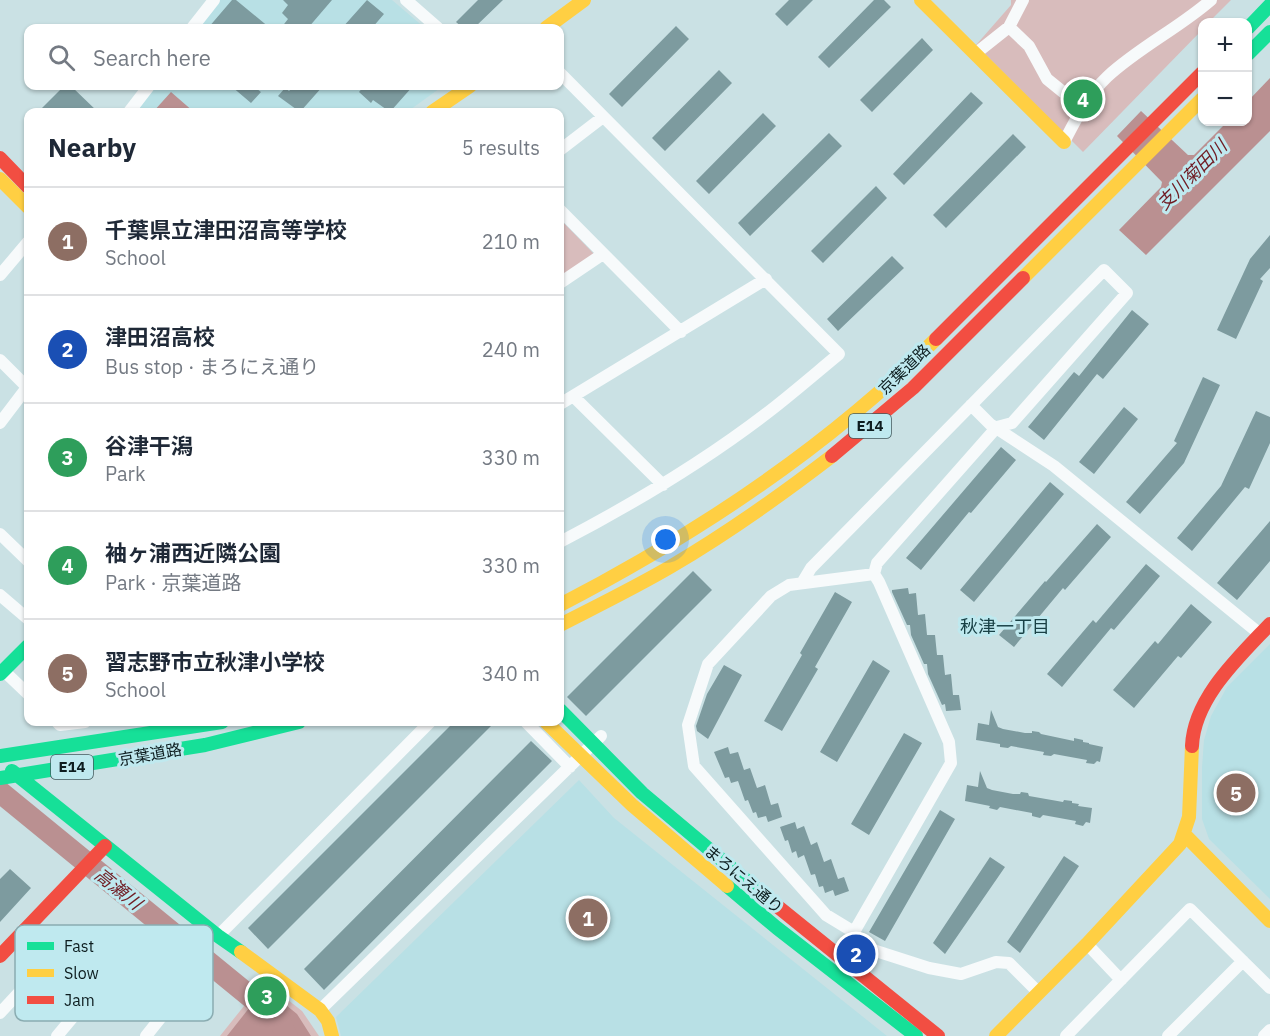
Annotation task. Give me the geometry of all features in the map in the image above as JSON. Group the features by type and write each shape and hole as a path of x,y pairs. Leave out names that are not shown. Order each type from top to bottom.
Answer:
{"main road":[{"path":"551,24 584,0"},
{"path":"921,0 1064,142"},
{"path":"1252,24 1270,5"},
{"path":"1252,50 1270,32"},
{"name":"京葉道路","path":"564,603 621,574 682,538 793,463 856,414 900,375 1198,78"},
{"path":"438,108 464,90"},
{"name":"京葉道路","path":"564,623 686,558 755,513 864,432 913,388 1198,104"},
{"path":"0,158 24,183"},
{"path":"0,179 24,203"},
{"path":"996,1036 1163,865 1180,844 1189,817 1192,738 1201,711 1221,676 1265,629"},
{"path":"2,672 24,650"},
{"name":"まろにえ通り","path":"564,714 642,793 787,915 938,1036"},
{"name":"京葉道路","path":"0,756 198,726"},
{"name":"京葉道路","path":"0,778 205,745 283,726"},
{"name":"まろにえ通り","path":"550,726 641,813 777,928 916,1036"},
{"path":"0,761 102,848 204,925"},
{"path":"1184,834 1270,921"},
{"path":"30,925 102,848"},
{"path":"213,932 320,1010 328,1021 332,1036"},
{"path":"0,956 15,940"}],"street":[{"path":"195,24 214,0"},
{"path":"406,0 433,24"},
{"path":"975,54 1009,27 1023,0"},
{"path":"1064,142 1086,103 1108,76 1211,0"},
{"path":"1009,27 1029,46 1047,79 1063,92 1086,103"},
{"path":"564,77 839,354 771,411 663,485 564,540"},
{"path":"132,108 146,90"},
{"path":"564,147 603,117"},
{"path":"564,214 681,332"},
{"path":"2,271 24,246"},
{"path":"564,280 603,254"},
{"path":"802,583 811,568 1104,270 1127,293 1012,423 997,427 877,563 874,574 949,742 951,763 854,932"},
{"path":"564,402 766,279"},
{"path":"0,360 24,383"},
{"path":"0,423 24,392"},
{"path":"573,396 663,485"},
{"path":"971,405 990,424 1054,466 1265,629"},
{"path":"0,534 24,557"},
{"path":"874,574 789,585 771,596 708,664 688,725 694,766 826,915 854,932 859,942 873,950 929,968 961,974 996,962 1009,963 1039,993"},
{"path":"0,595 24,616"},
{"path":"2,672 24,691"},
{"path":"218,936 426,726"},
{"path":"530,726 570,767"},
{"path":"320,1010 601,736"},
{"path":"1066,1036 1190,909 1270,988"},
{"path":"1087,944 1121,980"},
{"path":"1168,1036 1243,961"},
{"path":"0,1013 15,997"},
{"path":"57,1036 69,1021"},
{"path":"146,1036 158,1021"}],"shaded area":[{"path":"220,0 392,0 420,24 202,24"},
{"path":"1011,0 1231,0 1213,18 1198,18 1198,34 1083,152 976,45 1011,5"},
{"path":"153,90 437,90 413,108 139,108"},
{"path":"564,223 595,255 564,275"},
{"path":"1270,644 1270,899 1209,839 1202,819 1202,767 1204,740 1211,716 1227,687"},
{"path":"579,780 614,818 887,1036 341,1036 336,1017"},
{"path":"264,981 302,1011 319,1036 220,1036"}],"water":[{"name":"支川菊田川","path":"1270,78 1270,131 1146,255 1119,230 1161,187 1162,182 1117,136 1141,111 1188,155 1194,155 1223,126 1252,126 1252,97"},
{"path":"171,92 189,108 157,108"},
{"path":"265,988 297,1014 311,1036 227,1036"}],"building":[{"path":"232,0 236,0 265,24 211,24"},
{"path":"283,0 332,0 311,24 284,24 288,19 282,13 288,5"},
{"path":"367,0 384,14 375,24 346,24"},
{"path":"478,0 503,0 478,24 456,22"},
{"path":"789,0 813,0 787,26 775,14"},
{"path":"874,0 884,0 891,7 829,68 818,57"},
{"path":"676,26 689,39 622,107 609,94"},
{"path":"922,38 933,50 872,112 860,100"},
{"path":"719,70 732,83 665,151 652,138"},
{"path":"60,90 75,90 94,108 42,108"},
{"path":"236,90 261,92 251,103"},
{"path":"283,90 319,90 304,108 294,108 278,96"},
{"path":"361,90 409,90 394,108 384,108 373,100 371,103 359,92"},
{"path":"971,92 983,103 904,185 893,174"},
{"path":"763,113 776,126 709,194 696,181"},
{"path":"829,133 842,146 750,236 738,223"},
{"path":"1013,134 1026,147 946,228 933,215"},
{"path":"876,186 887,198 823,263 811,251"},
{"path":"1270,235 1270,268 1260,279 1263,281 1236,339 1217,330 1250,259"},
{"path":"892,256 904,268 838,331 827,319"},
{"path":"1132,310 1149,324 1103,379 1097,374 1044,440 1028,427 1074,372 1079,376"},
{"path":"1203,377 1220,385 1184,463 1140,514 1126,502 1177,443 1174,441"},
{"path":"1124,407 1138,419 1094,474 1079,462"},
{"path":"1256,411 1270,417 1270,443 1249,489 1245,487 1192,551 1177,538 1221,486"},
{"path":"1001,447 1016,460 921,570 906,558"},
{"path":"1050,482 1064,494 974,602 960,590"},
{"path":"1270,521 1270,561 1237,600 1217,583"},
{"path":"1097,524 1111,537 1065,590 1063,588 1014,647 999,635"},
{"path":"1146,564 1160,576 1114,630 1111,628 1062,687 1047,674 1093,620 1096,623"},
{"path":"693,571 712,590 586,716 567,697"},
{"path":"908,588 909,594 916,593 918,615 925,614 927,635 935,635 937,655 943,655 945,675 951,674 953,695 959,695 961,710 946,711 945,704 942,705 928,674 927,664 924,664 911,635 910,625 907,625 892,592 892,590"},
{"path":"835,592 852,602 815,667 818,669 782,731 764,721"},
{"path":"1191,604 1212,622 1181,658 1178,656 1134,708 1113,690 1155,641 1158,644"},
{"path":"873,660 890,671 837,762 820,752"},
{"path":"724,665 742,675 708,739 697,731 696,726 707,694"},
{"path":"991,710 998,727 1003,729 1025,733 1039,732 1074,741 1074,738 1103,747 1100,762 1086,763 1087,760 1054,754 1043,755 1044,752 1011,746 1000,747 1000,744 976,740 978,723 989,725"},
{"path":"450,726 491,726 268,949 248,928"},
{"path":"904,733 922,743 869,835 851,824"},
{"path":"531,741 552,761 324,990 304,969"},
{"path":"728,747 730,754 738,752 744,770 750,768 757,788 765,785 771,805 778,803 782,817 768,822 766,816 758,818 756,812 753,813 748,800 745,801 738,781 731,783 729,777 725,778 714,752"},
{"path":"980,771 987,788 992,790 1013,794 1028,793 1029,796 1063,802 1064,800 1072,801 1072,803 1079,804 1078,806 1092,808 1090,823 1086,822 1083,826 1075,824 1076,821 1043,815 1040,818 1032,816 1032,813 1000,807 997,810 989,808 990,806 965,801 967,785 978,787"},
{"path":"940,810 955,819 885,941 869,932"},
{"path":"795,822 797,829 804,826 811,845 817,842 824,862 831,859 838,879 844,877 849,891 835,896 833,890 825,893 823,886 819,887 815,874 811,875 804,855 798,858 796,851 792,853 788,840 785,841 780,827"},
{"path":"1064,856 1079,866 1020,953 1007,942"},
{"path":"990,857 1005,867 945,954 933,943"},
{"path":"10,869 31,888 0,922 0,879"}],"waterway":[{"name":"高瀬川","path":"0,792 163,925"},
{"name":"高瀬川","path":"213,966 279,1020 287,1036"}],"traffic: fast":[{"path":"1252,24 1270,5"},
{"path":"1252,50 1270,32"},
{"path":"0,674 24,650"},
{"path":"564,714 642,793 772,902"},
{"path":"0,756 196,726"},
{"path":"0,778 205,745 283,726"},
{"path":"12,771 204,925"},
{"path":"727,886 777,928 916,1036"},
{"path":"213,932 241,952"}],"traffic: slow":[{"path":"551,24 584,0"},
{"path":"921,0 1064,142"},
{"path":"438,108 464,90"},
{"path":"1023,278 1198,103"},
{"path":"0,179 24,203"},
{"path":"564,603 661,549 758,487 850,417 936,339"},
{"path":"564,623 691,554 793,486 832,456"},
{"path":"550,726 632,805 727,886"},
{"path":"996,1036 1087,944 1180,844 1189,817 1192,746"},
{"path":"1184,834 1270,921"},
{"path":"241,952 320,1010 328,1021 332,1036"}],"traffic: jam":[{"path":"936,339 1198,77"},
{"path":"0,158 24,183"},
{"path":"832,456 913,388 1023,278"},
{"path":"1192,746 1195,728 1209,695 1232,664 1270,624"},
{"path":"30,925 105,846"},
{"path":"772,902 938,1036"},
{"path":"0,956 15,940"}],"place":[{"name":"袖ヶ浦西近隣公園","path":"1083,99"},
{"name":"習志野市立秋津小学校","path":"1236,793"},
{"name":"千葉県立津田沼高等学校","path":"588,918"},
{"name":"津田沼高校","path":"856,954"},
{"name":"谷津干潟","path":"267,996"}],"district":[{"name":"秋津一丁目","path":"1005,627"}]}
